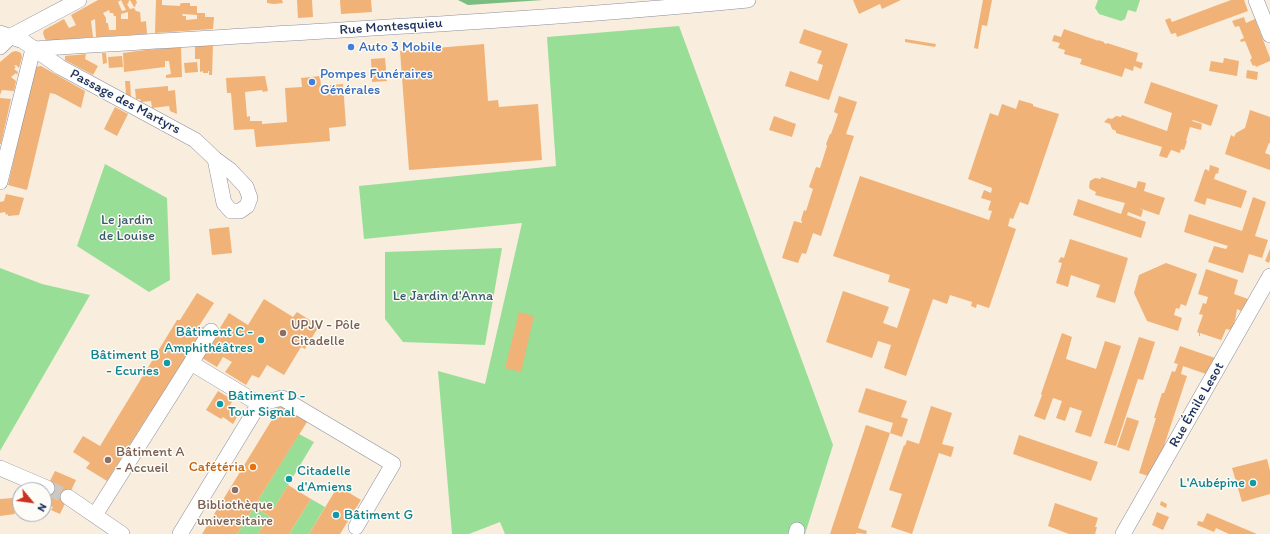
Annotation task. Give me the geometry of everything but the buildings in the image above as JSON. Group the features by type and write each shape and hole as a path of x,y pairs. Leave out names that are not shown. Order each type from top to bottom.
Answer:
{"street":[{"path":"0,47 5,34 79,0"},
{"name":"Rue Montesquieu","path":"33,49 531,18 669,8 748,0"},
{"path":"1256,0 1270,35"},
{"name":"Passage des Martyrs","path":"5,34 23,41 60,67 195,140 215,158"},
{"path":"0,182 33,49"},
{"name":"Rue Émile Lesot","path":"1124,534 1270,276"},
{"path":"95,515 211,331"},
{"path":"191,363 259,404"},
{"path":"180,534 259,404 282,398 393,464 356,527"},
{"path":"0,468 33,482"},
{"path":"68,497 122,534"}],"green space":[{"path":"458,0 543,0 468,5"},
{"path":"1098,0 1140,0 1136,12 1128,10 1125,19 1121,21 1099,14 1095,8"},
{"path":"679,26 833,445 805,534 505,534 500,522 469,534 452,534 438,371 485,384 522,223 364,239 359,186 556,166 547,37"},
{"name":"Le jardin de Louise","path":"105,164 167,198 170,280 149,292 77,246"},
{"name":"Le Jardin d'Anna","path":"502,248 485,345 403,342 385,319 385,252"},
{"path":"0,268 42,284 90,295 0,451"},
{"path":"299,434 314,442 273,510 258,500"},
{"path":"311,499 325,507 309,534 289,534"},
{"path":"254,507 269,516 258,534 237,534"}],"tunnel":[{"path":"52,490 68,497"}],"place":[{"name":"Auto 3 Mobile","path":"351,47"},
{"name":"Pompes Funéraires Générales","path":"312,82"},
{"name":"UPJV - Pôle Citadelle","path":"283,333"},
{"name":"Bâtiment C - Amphithéâtres","path":"261,340"},
{"name":"Bâtiment B - Ecuries","path":"167,363"},
{"name":"Bâtiment D - Tour Signal","path":"220,404"},
{"name":"Bâtiment A - Accueil","path":"108,460"},
{"name":"Cafétéria","path":"253,467"},
{"name":"Citadelle d'Amiens","path":"289,479"},
{"name":"L'Aubépine","path":"1253,483"},
{"name":"Bibliothèque universitaire","path":"235,490"},
{"name":"Bâtiment G","path":"336,515"}]}
